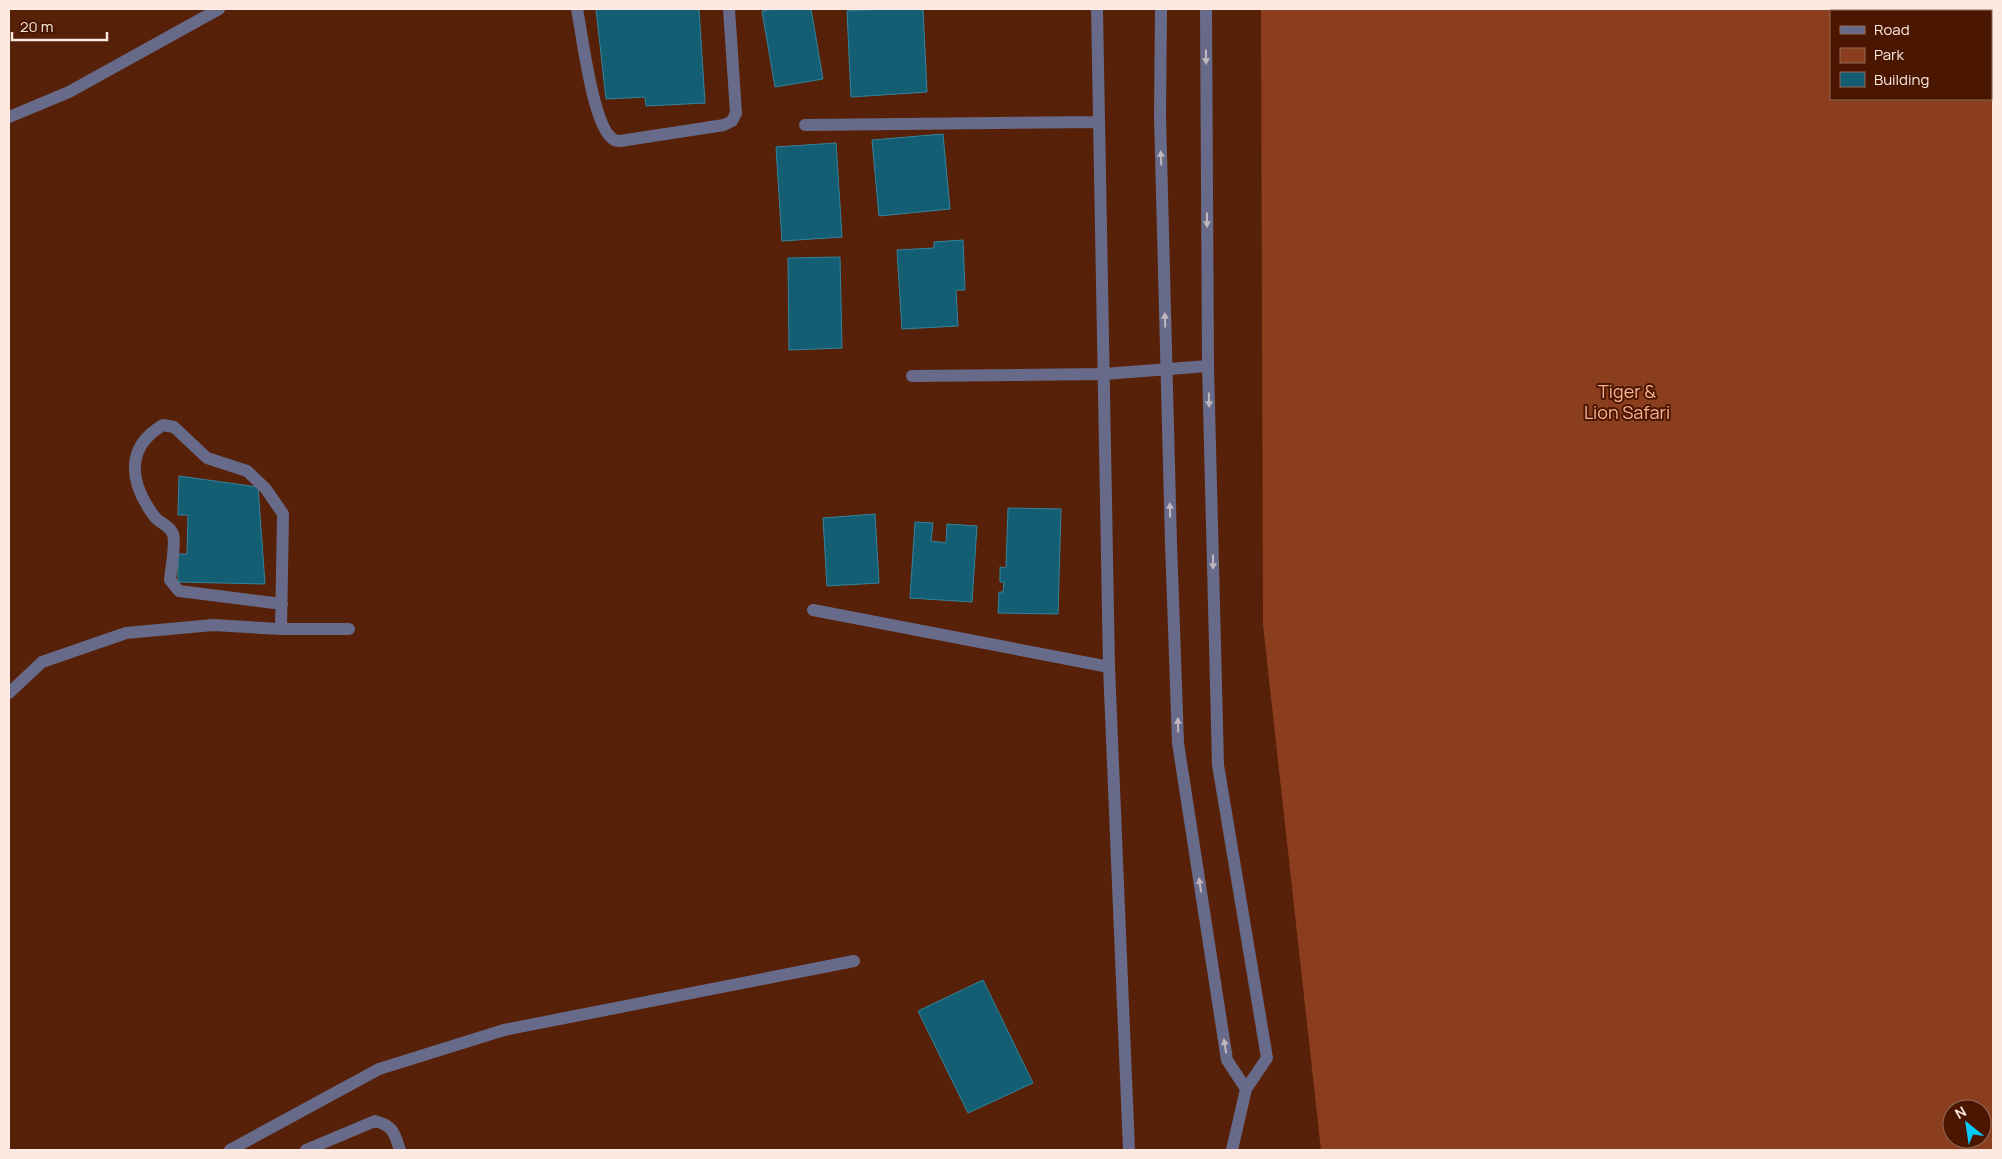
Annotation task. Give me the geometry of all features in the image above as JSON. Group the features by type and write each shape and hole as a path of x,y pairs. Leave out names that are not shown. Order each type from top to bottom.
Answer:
{"street":[{"path":"9,116 68,92 219,9"},
{"path":"577,9 594,98 601,122 613,139 620,141 724,125 732,121 736,113 729,9"},
{"path":"1098,9 1109,667 1129,1150"},
{"path":"1161,9 1160,116 1178,743 1227,1060 1246,1089"},
{"path":"1206,9 1208,366 1218,765 1267,1058 1246,1089 1232,1150"},
{"path":"805,125 1099,122"},
{"path":"912,376 1104,374 1208,366"},
{"path":"281,629 282,604 283,514 276,502 247,471 208,458 174,427 163,425 152,431 136,453 134,469 139,492 156,518 168,525 174,536 170,580 173,585 179,591 282,604"},
{"path":"813,610 1109,667"},
{"path":"9,693 42,662 126,633 213,625 281,629 349,629"},
{"path":"230,1150 379,1069 504,1030 854,961"},
{"path":"306,1150 375,1121 392,1128 400,1150"},
{"path":"254,1137 259,1150"}],"green space":[{"name":"Tiger & Lion Safari","path":"1261,9 1993,9 1993,1150 1321,1150 1263,625"}],"building":[{"path":"596,9 699,9 705,103 646,106 645,97 606,99"},
{"path":"811,9 823,79 775,87 762,11"},
{"path":"923,9 927,92 851,97 847,11"},
{"path":"943,134 950,209 879,216 872,140"},
{"path":"836,143 842,237 782,241 776,147"},
{"path":"963,240 965,290 956,290 958,326 902,329 897,250 934,248 934,242"},
{"path":"840,257 842,348 789,350 788,258"},
{"path":"179,476 258,487 265,584 178,582 178,554 187,554 188,515 178,515"},
{"path":"1008,508 1061,509 1058,614 998,613 999,592 1003,592 1004,582 1000,582 1000,567 1006,568"},
{"path":"875,514 879,583 827,586 823,518"},
{"path":"915,522 933,523 931,541 946,543 947,524 977,526 972,602 910,598"},
{"path":"983,980 1033,1083 968,1113 918,1011"}]}
